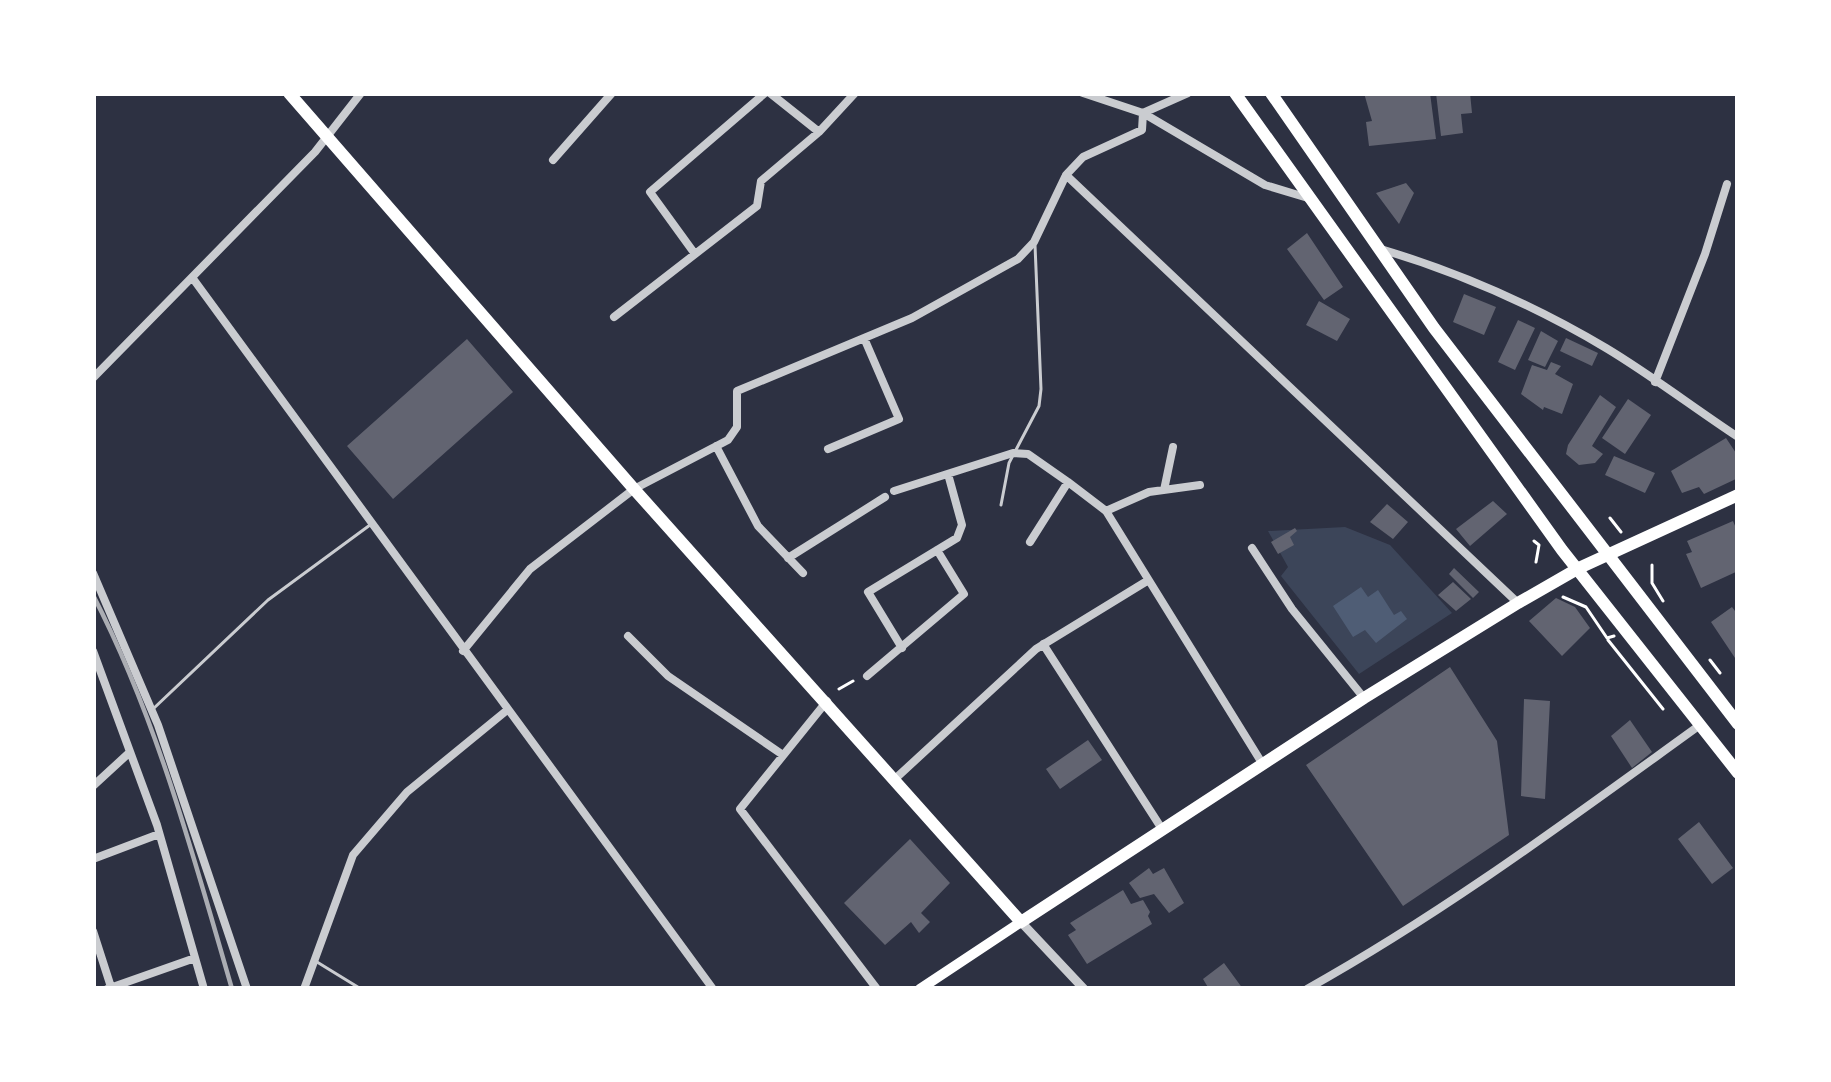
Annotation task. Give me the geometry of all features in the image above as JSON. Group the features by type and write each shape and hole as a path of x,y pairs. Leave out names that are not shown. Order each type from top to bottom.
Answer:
{"main road":[{"path":"289,93 1021,922"},
{"path":"1235,93 1579,568 1738,773"},
{"path":"1270,93 1434,328 1735,713"},
{"path":"920,989 1364,698 1518,603 1579,568 1738,495"}],"street":[{"path":"93,378 328,139 362,93"},
{"path":"553,160 612,93"},
{"path":"695,254 650,192 767,93 819,132"},
{"path":"614,317 757,206 760,181 819,132 855,93"},
{"path":"1083,93 1143,113 1265,185 1311,200"},
{"path":"1143,113 1188,93"},
{"path":"463,651 530,569 634,489 728,440 737,427 737,392 913,317 1018,259 1034,242 1066,176 1083,157 1142,130 1143,113"},
{"path":"1066,176 1518,603"},
{"path":"1655,382 1727,184"},
{"path":"1382,250 1507,298 1607,348 1738,436"},
{"path":"194,280 713,989"},
{"path":"827,449 898,419 864,338"},
{"path":"716,446 758,526 803,573"},
{"path":"1164,490 1173,446"},
{"path":"788,557 890,494 1013,453 1028,454 1106,511 1263,764"},
{"path":"902,648 868,592 957,538 962,525 948,474"},
{"path":"1030,542 1069,482"},
{"path":"1106,511 1149,492 1199,485"},
{"path":"1252,548 1292,609 1364,698"},
{"path":"867,676 964,594 937,550"},
{"path":"93,573 152,710 248,989"},
{"path":"896,778 1043,644 1147,581"},
{"path":"628,636 668,676 783,755"},
{"path":"1043,644 1162,830"},
{"path":"93,651 160,833 204,989"},
{"path":"827,701 740,809 877,989"},
{"path":"304,989 353,855 407,792 506,711"},
{"path":"1306,989 1408,930 1700,725"},
{"path":"93,786 130,752"},
{"path":"93,859 160,833"},
{"path":"1021,922 1084,989"},
{"path":"93,932 109,988 195,958"}],"lane":[{"path":"1001,505 1013,453 1039,406 1034,242"},
{"path":"152,710 268,600 371,525"},
{"path":"314,961 362,989"}],"path":[{"path":"1610,518 1620,532 1628,532"},
{"path":"1534,541 1539,545 1536,562"},
{"path":"1652,565 1652,583"},
{"path":"1563,597 1586,607"},
{"path":"1607,638 1664,709"},
{"path":"839,689 867,676"}],"shaded area":[{"path":"1345,527 1390,545 1452,613 1359,674 1281,576 1288,567 1268,531"},
{"path":"1361,587 1368,597 1378,590 1394,615 1401,611 1407,619 1376,643 1365,630 1353,637 1333,606"}],"building":[{"path":"1364,93 1430,93 1436,139 1369,146 1366,122 1372,121"},
{"path":"1436,93 1470,93 1472,113 1461,114 1463,133 1441,136"},
{"path":"1406,183 1414,193 1399,224 1376,193"},
{"path":"1307,233 1343,287 1324,300 1287,249"},
{"path":"1464,294 1496,307 1484,335 1453,322"},
{"path":"1319,301 1350,319 1337,341 1306,325"},
{"path":"1518,320 1535,328 1515,370 1498,362"},
{"path":"1541,331 1558,341 1545,367 1528,360"},
{"path":"1566,338 1598,353 1592,366 1560,351"},
{"path":"467,339 513,392 393,499 347,446"},
{"path":"1551,362 1561,366 1555,374 1573,384 1562,414 1543,410 1521,394 1532,365 1547,370"},
{"path":"1600,395 1616,407 1592,446 1603,454 1595,463 1579,465 1566,454 1568,445"},
{"path":"1628,399 1651,415 1625,454 1602,438"},
{"path":"1726,438 1738,456 1738,478 1704,494 1699,487 1682,493 1671,471"},
{"path":"1614,456 1655,473 1645,493 1605,475"},
{"path":"1493,501 1507,514 1470,546 1456,529"},
{"path":"1387,504 1408,522 1393,539 1370,522"},
{"path":"1733,521 1738,533 1738,571 1701,588 1686,554 1692,552 1687,541"},
{"path":"1295,528 1290,537 1294,545 1278,554 1271,542"},
{"path":"1454,568 1479,592 1473,598 1449,574"},
{"path":"1453,582 1471,599 1456,611 1438,595"},
{"path":"1556,598 1575,607 1590,628 1562,656 1529,621"},
{"path":"1732,607 1738,615 1735,658 1711,622"},
{"path":"1450,667 1497,741 1509,835 1403,906 1306,765"},
{"path":"1524,699 1550,701 1545,799 1521,796"},
{"path":"1630,720 1652,752 1632,768 1611,736"},
{"path":"1088,740 1102,760 1060,789 1046,769"},
{"path":"1699,822 1733,868 1712,884 1678,839"},
{"path":"910,839 950,883 921,913 930,922 919,933 911,922 885,945 844,903"},
{"path":"1149,868 1153,874 1164,868 1184,903 1169,913 1154,894 1140,898 1129,883"},
{"path":"1123,890 1131,904 1143,900 1152,924 1087,964 1068,935 1076,930 1070,923"},
{"path":"1224,963 1243,989 1209,989 1203,979"}],"railway":[{"path":"93,595 155,739 232,989"}]}
